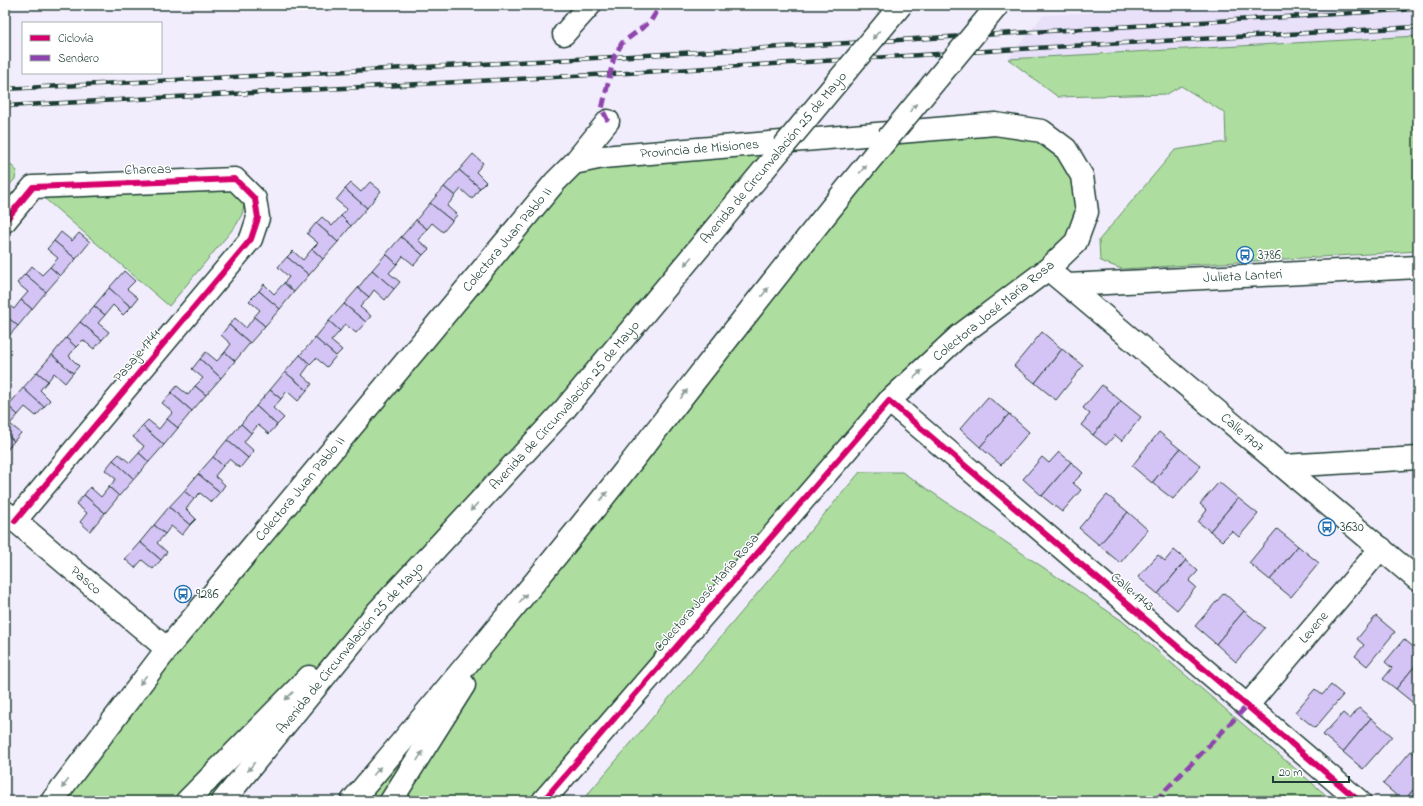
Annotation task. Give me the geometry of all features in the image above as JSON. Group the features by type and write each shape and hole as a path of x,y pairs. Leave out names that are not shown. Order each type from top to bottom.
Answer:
{"main road":[{"path":"564,34 590,5"},
{"name":"Avenida de Circunvalación 25 de Mayo","path":"223,801 378,611 564,410 901,5"},
{"path":"352,801 498,628 636,456 838,199 998,5"},
{"path":"574,163 608,121"},
{"name":"Provincia de Misiones","path":"574,163 603,157 995,124"},
{"name":"Colectora José María Rosa","path":"543,801 889,401 959,336 1048,269 1076,242 1087,212 1082,176 1066,149 1042,131 995,124"},
{"name":"Colectora Juan Pablo II","path":"52,801 167,649 556,182 574,163"},
{"name":"Charcas","path":"5,221 33,187 234,179 255,199"},
{"name":"Pasaje 1744","path":"10,516 251,239 258,218 255,199"},
{"name":"Julieta Lanteri","path":"1068,285 1418,267"},
{"name":"Calle 1707","path":"1048,269 1418,580"},
{"name":"Calle 1743","path":"889,401 1359,801"},
{"path":"1283,466 1418,458"},
{"name":"Pasco","path":"10,516 167,649"},
{"name":"Levene","path":"1247,706 1381,548"},
{"path":"186,801 286,699 378,611"},
{"path":"391,801 434,735 498,628"}],"shaded area":[{"path":"1231,5 1418,5 1418,36 1008,59 1043,15"}],"green space":[{"path":"1418,36 1418,251 1122,269 1100,261 1099,240 1175,150 1226,142 1225,113 1181,86 1167,94 1058,97 1008,59"},
{"path":"1042,131 1082,176 1076,242 959,336 543,801 352,801 888,138"},
{"path":"783,147 223,801 52,801 574,163"},
{"path":"5,164 10,164 17,171 15,179 5,190"},
{"path":"230,189 239,195 244,205 242,214 237,224 169,306 44,198"},
{"path":"860,472 902,472 1121,620 1333,801 582,801"}],"building":[{"path":"473,154 483,163 476,172 486,182 480,188 459,170"},
{"path":"459,170 480,188 472,199 461,189 455,196 444,187"},
{"path":"370,182 381,191 367,208 345,189 351,183 361,192"},
{"path":"444,187 455,196 447,206 457,215 452,221 430,203"},
{"path":"345,189 367,208 351,226 341,216 347,209 336,200"},
{"path":"430,203 452,221 443,232 432,223 427,229 416,220"},
{"path":"341,216 351,226 338,242 316,223 322,217 332,226"},
{"path":"416,220 427,229 418,240 429,249 423,255 401,237"},
{"path":"316,223 338,242 323,259 312,249 318,243 307,234"},
{"path":"61,232 72,241 79,233 90,242 76,259 54,241"},
{"path":"401,237 423,255 414,265 403,256 397,264 386,254"},
{"path":"54,241 76,259 60,276 50,267 58,258 47,249"},
{"path":"312,249 323,259 309,275 287,257 293,251 303,260"},
{"path":"386,254 397,264 389,273 400,282 394,289 372,270"},
{"path":"287,257 309,275 294,292 284,283 289,277 278,267"},
{"path":"32,266 42,275 50,267 60,276 46,292 25,274"},
{"path":"372,270 394,289 385,300 374,290 369,297 358,288"},
{"path":"124,271 135,281 127,289 138,298 131,307 109,288"},
{"path":"25,274 46,292 32,309 21,300 28,292 17,283"},
{"path":"284,283 294,292 280,309 259,291 264,284 274,294"},
{"path":"109,288 131,307 123,315 113,305 105,315 94,306"},
{"path":"358,288 369,297 360,307 371,316 366,322 344,304"},
{"path":"259,291 280,309 265,326 254,317 260,310 249,301"},
{"path":"21,300 32,309 18,326 5,315 5,302 14,309"},
{"path":"344,304 366,322 356,333 345,324 340,331 329,321"},
{"path":"94,306 105,315 98,323 109,332 102,340 80,322"},
{"path":"5,315 18,326 5,340"},
{"path":"254,317 265,326 250,343 229,325 235,318 246,328"},
{"path":"329,321 340,331 331,341 342,350 336,356 315,338"},
{"path":"80,322 102,340 94,349 83,340 76,347 66,338"},
{"path":"229,325 250,343 235,361 225,352 231,344 221,335"},
{"path":"1042,332 1062,349 1035,383 1014,366"},
{"path":"66,338 76,347 69,356 79,366 73,373 52,355"},
{"path":"315,338 336,356 327,367 316,358 310,364 300,355"},
{"path":"1062,349 1083,366 1056,400 1035,383"},
{"path":"206,352 217,361 225,352 235,361 221,378 200,359"},
{"path":"52,355 73,373 65,383 54,373 48,381 37,372"},
{"path":"300,355 310,364 302,375 312,384 307,390 285,372"},
{"path":"200,359 221,378 206,395 195,386 203,378 192,369"},
{"path":"37,372 48,381 40,390 50,400 44,407 23,388"},
{"path":"285,372 307,390 298,401 287,391 281,399 270,390"},
{"path":"1102,385 1121,401 1093,435 1081,425 1090,414 1083,408"},
{"path":"177,386 188,395 195,386 206,395 192,411 171,393"},
{"path":"23,388 44,407 36,416 25,407 18,415 8,406"},
{"path":"270,390 281,399 273,408 284,418 277,425 256,406"},
{"path":"171,393 192,411 178,428 167,419 173,412 162,403"},
{"path":"988,397 1009,414 980,447 960,429"},
{"path":"1121,401 1141,417 1122,441 1115,435 1106,445 1093,435"},
{"path":"8,406 18,415 10,424 21,433 14,441 5,433 5,409"},
{"path":"256,406 277,425 269,434 258,425 251,433 241,424"},
{"path":"1009,414 1029,432 1001,465 980,447"},
{"path":"167,419 178,428 164,445 142,426 148,420 159,429"},
{"path":"241,424 251,433 244,442 254,451 248,458 227,440"},
{"path":"142,426 164,445 149,462 139,453 144,446 133,437"},
{"path":"1159,432 1180,449 1152,483 1132,466"},
{"path":"5,433 14,441 7,450 5,448"},
{"path":"227,440 248,458 240,468 229,459 223,466 213,457"},
{"path":"1180,449 1201,466 1173,499 1152,483"},
{"path":"1059,452 1071,462 1042,496 1023,479 1042,457 1049,463"},
{"path":"139,453 149,462 134,479 113,460 119,454 130,463"},
{"path":"213,457 223,466 215,476 225,485 220,492 198,474"},
{"path":"113,460 134,479 119,496 109,487 116,479 105,470"},
{"path":"1071,462 1083,473 1073,483 1081,490 1062,512 1042,496"},
{"path":"198,474 220,492 211,502 200,493 194,499 184,491"},
{"path":"1219,482 1238,498 1210,531 1198,522 1207,510 1200,504"},
{"path":"90,487 101,497 109,487 119,496 105,513 84,495"},
{"path":"184,491 194,499 186,509 196,519 190,525 169,507"},
{"path":"84,495 105,513 90,531 80,522 87,513 76,504"},
{"path":"1107,495 1128,512 1099,545 1079,528"},
{"path":"1238,498 1258,514 1239,537 1232,531 1222,541 1210,531"},
{"path":"169,507 190,525 182,535 171,526 165,534 154,525"},
{"path":"1128,512 1148,530 1120,563 1099,545"},
{"path":"154,525 165,534 157,543 167,552 161,560 140,542"},
{"path":"1277,529 1298,546 1270,580 1249,563"},
{"path":"140,542 161,560 153,569 142,560 135,568 125,559"},
{"path":"1298,546 1319,563 1291,597 1270,580"},
{"path":"1174,550 1186,560 1158,594 1138,577 1158,555 1165,561"},
{"path":"1186,560 1198,571 1189,581 1196,587 1177,610 1158,594"},
{"path":"1224,593 1244,611 1216,644 1195,626"},
{"path":"1244,611 1265,628 1236,662 1216,644"},
{"path":"1376,616 1395,632 1367,666 1355,656 1364,645 1357,639"},
{"path":"1404,639 1418,651 1418,662 1396,689 1383,679 1392,668 1385,662"},
{"path":"1418,662 1418,704 1417,706 1396,689"},
{"path":"1331,685 1343,695 1315,728 1295,712 1315,689 1322,695"},
{"path":"1359,708 1371,718 1343,752 1323,735 1343,713 1350,719"},
{"path":"1371,718 1392,736 1363,769 1343,752"},
{"path":"1411,751 1418,757 1418,784 1403,801 1383,784"},
{"path":"1418,784 1418,801 1404,801"}],"railway":[{"path":"5,89 614,57 1418,9"},
{"path":"5,106 611,74 1052,47 1418,27"}],"marked path":[{"path":"608,121 602,109 614,57 622,43 650,22 661,5"},
{"path":"1155,801 1247,706"}],"cycle path":[{"path":"5,221 33,187 235,179 255,199 258,218 251,239 15,521"},
{"path":"543,801 889,401 1359,801"}],"place":[{"name":"3786","path":"1245,255"},
{"name":"3630","path":"1327,527"},
{"name":"9286","path":"183,594"}]}
